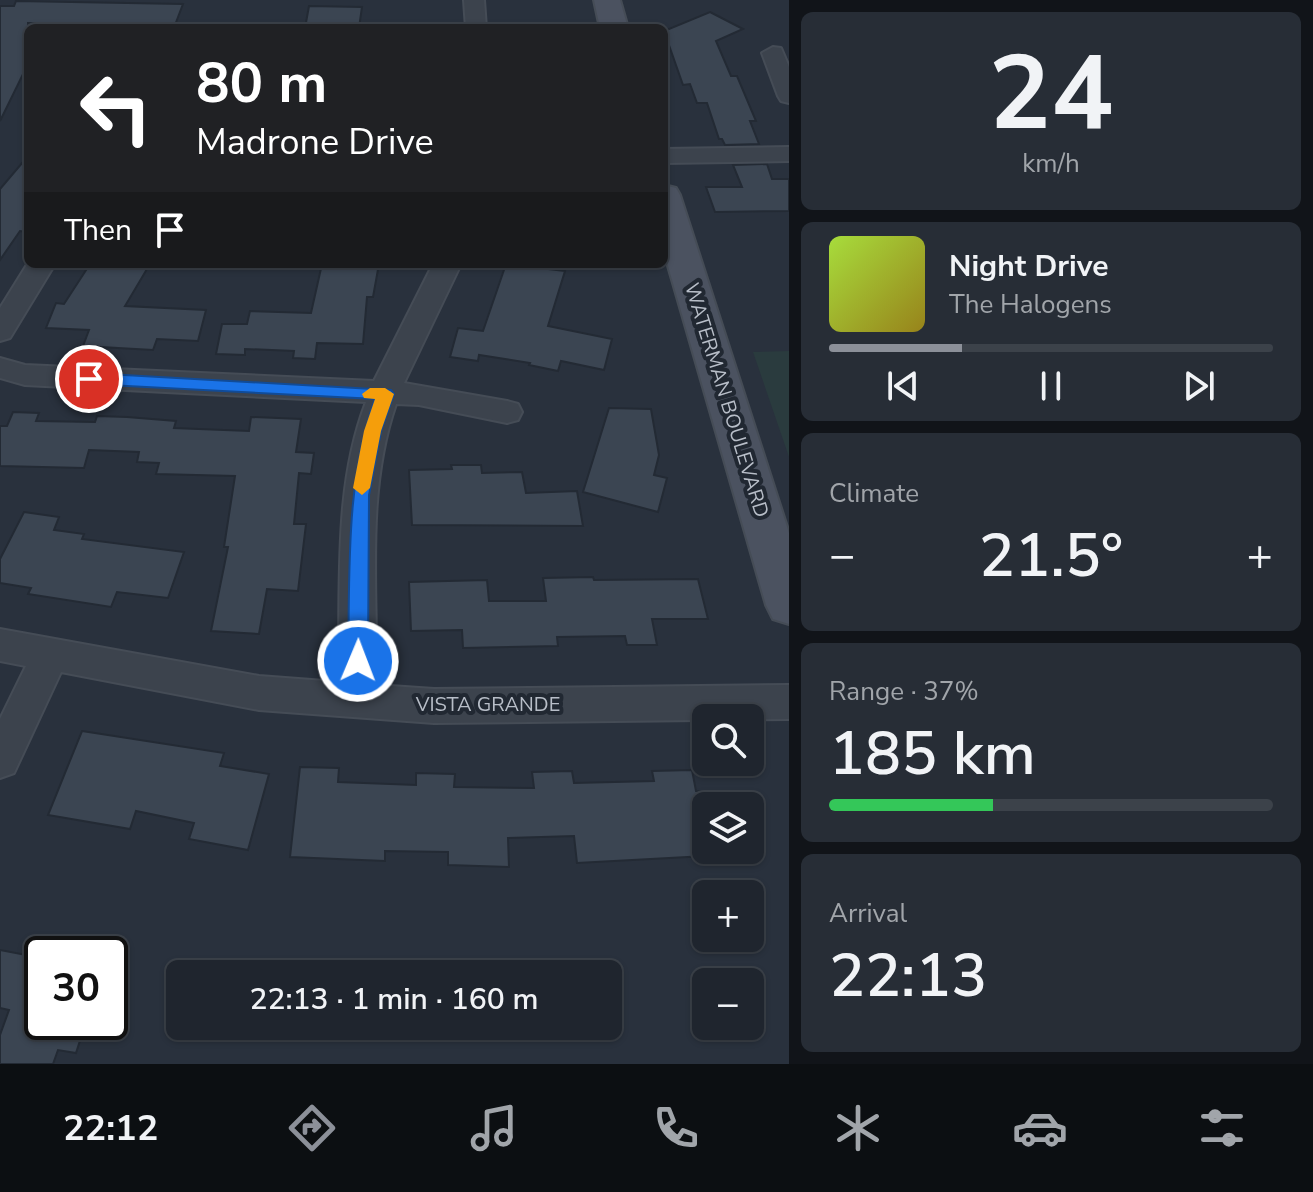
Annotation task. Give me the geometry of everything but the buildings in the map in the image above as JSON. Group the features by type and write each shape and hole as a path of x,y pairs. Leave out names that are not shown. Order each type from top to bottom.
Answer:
{"main road":[{"path":"607,0 613,24"},
{"name":"WATERMAN BOULEVARD","path":"668,208 789,605"}],"street":[{"path":"474,0 476,24"},
{"path":"773,53 789,96"},
{"path":"668,156 789,154"},
{"path":"0,331 39,268"},
{"path":"356,701 360,495 372,431 385,394 445,268"},
{"path":"0,368 25,375 419,394 507,412"},
{"name":"VISTA GRANDE","path":"0,645 259,693 356,701 434,706 789,702"},
{"path":"0,760 51,654"}],"shaded area":[{"path":"789,351 789,457 753,352"}],"slow traffic":[{"path":"362,488 372,431 385,394 370,394"}],"route":[{"path":"89,379 385,394 372,431 360,495 358,661"}]}
